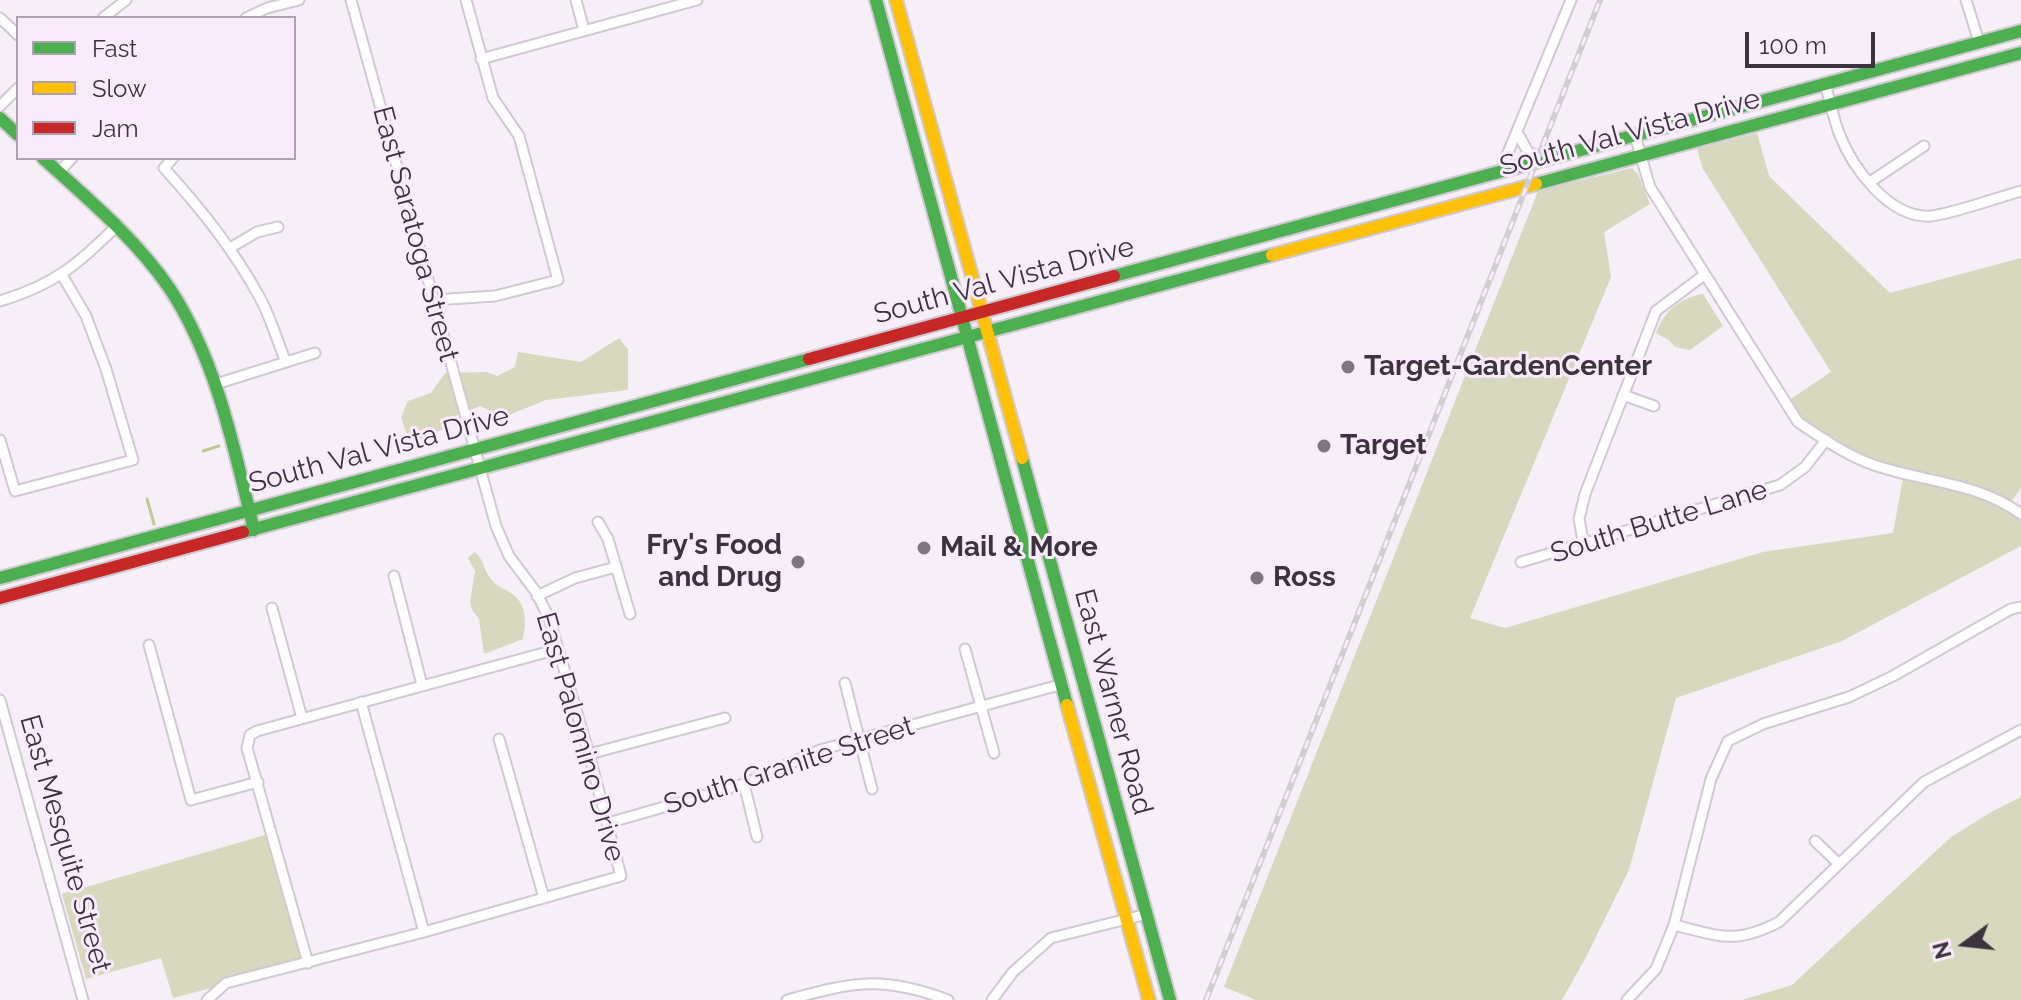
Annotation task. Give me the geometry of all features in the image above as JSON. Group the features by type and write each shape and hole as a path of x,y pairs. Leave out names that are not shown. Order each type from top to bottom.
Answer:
{"main road":[{"name":"East Warner Road","path":"876,0 1149,1000"},
{"name":"East Warner Road","path":"896,0 1170,1000"},
{"path":"884,26 902,22"},
{"name":"South Val Vista Drive","path":"0,578 2021,31"},
{"name":"South Val Vista Drive","path":"0,598 2021,53"},
{"path":"0,118 16,133"},
{"path":"914,141 933,136"},
{"path":"45,160 117,226 170,290 192,328 216,384 254,530"},
{"path":"1465,181 1470,201"},
{"path":"1257,238 1262,257"},
{"path":"743,376 748,396"},
{"path":"1028,562 1048,555"},
{"path":"1063,684 1076,690 1101,752"},
{"path":"1104,833 1123,828"}],"street":[{"path":"106,16 126,0"},
{"path":"250,16 299,0"},
{"name":"East Saratoga Street","path":"351,0 479,468"},
{"path":"433,300 495,296 558,280 519,136 493,98 466,0"},
{"path":"576,0 584,30"},
{"path":"1503,171 1571,0"},
{"path":"1966,0 1979,42"},
{"path":"481,59 690,1"},
{"path":"0,18 16,33"},
{"path":"1825,84 1843,141 1870,182 1897,208 1929,216 2021,191"},
{"path":"0,106 16,90"},
{"path":"1517,132 1528,152 1545,160"},
{"path":"1635,136 1650,187 1798,422 1873,465 1975,490 2009,505 2021,514"},
{"path":"1870,182 1924,146"},
{"path":"59,172 70,160"},
{"path":"171,160 164,168 200,207 230,248 261,301 286,362"},
{"path":"0,301 46,285 62,275 117,226"},
{"path":"230,248 257,232 278,227"},
{"path":"0,440 15,491 133,460 86,316 62,275"},
{"path":"1584,546 1579,519 1585,494 1656,311 1704,275"},
{"path":"216,384 315,353"},
{"path":"1623,395 1654,406"},
{"name":"South Butte Lane","path":"1521,562 1584,546 1780,485 1805,467 1826,440"},
{"name":"East Palomino Drive","path":"479,468 496,526 509,556 549,618 621,876 544,898"},
{"path":"598,522 608,539 630,614"},
{"path":"537,596 575,578 616,567"},
{"path":"394,576 422,685"},
{"path":"1627,1000 1656,969 1674,925 1711,779 1728,741 1763,724 1849,697 1893,676 2011,609 2021,607"},
{"path":"272,608 302,718"},
{"path":"149,645 191,800 258,782"},
{"path":"308,963 247,748 250,735 558,649"},
{"path":"965,649 994,753"},
{"path":"845,683 872,789"},
{"name":"South Granite Street","path":"608,823 744,784 771,774 807,754 859,738 1063,684"},
{"name":"East Mesquite Street","path":"0,700 83,1000"},
{"path":"361,702 424,932"},
{"path":"589,754 725,718"},
{"path":"1674,925 1729,938 1755,935 1779,922 1924,782 2021,730"},
{"path":"207,1000 226,983 544,898 499,739"},
{"path":"744,784 757,837"},
{"path":"1815,841 1839,864"},
{"path":"992,1000 1013,972 1051,938 1147,914"},
{"path":"787,1000 860,983 902,985 948,1000"}],"green space":[{"path":"1757,133 1769,176 1890,293 2021,258 2021,488 2009,505 2021,514 2021,546 1842,641 1676,698 1629,870 1562,1000 1256,1000 1224,987 1538,191 1632,168 1638,174 1650,204 1604,232 1611,277 1470,618 1505,628 1763,552 1893,533 1904,473 1873,465 1798,422 1786,402 1831,372 1703,169 1697,149"},
{"path":"1703,294 1723,326 1690,350 1675,347 1656,333 1663,318 1674,307"},
{"path":"619,338 628,349 628,390 546,400 504,417 480,406 451,418 443,429 416,442 408,437 401,418 408,401 431,393 445,373 486,372 497,376 515,367 518,352 581,362"},
{"path":"474,552 480,557 492,581 516,597 524,614 523,639 484,654 479,619 470,602 475,571 468,558"},
{"path":"2021,797 2021,1000 1742,1000 1792,985 1951,837"},
{"path":"272,833 308,963 173,998 161,958 86,979 62,894"}],"waterway":[{"path":"203,451 219,446"},
{"path":"147,499 154,524"}],"railway":[{"path":"1206,1000 1600,0"}],"traffic: fast":[{"path":"876,0 1067,705"},
{"path":"1114,276 2021,31"},
{"path":"1536,184 2021,53"},
{"path":"0,118 16,133"},
{"path":"45,160 142,253 170,289 186,317 222,406 254,530"},
{"path":"243,532 1272,255"},
{"path":"0,578 809,359"},
{"path":"1022,458 1170,1000"}],"traffic: slow":[{"path":"896,0 1022,458"},
{"path":"1272,255 1536,184"},
{"path":"1067,705 1149,1000"}],"traffic: jam":[{"path":"809,359 1114,276"},
{"path":"0,598 243,532"}],"place":[{"name":"Target-GardenCenter","path":"1348,367"},
{"name":"Target","path":"1324,446"},
{"name":"Mail & More","path":"924,548"},
{"name":"Fry's Food and Drug","path":"798,562"},
{"name":"Ross","path":"1257,578"}]}
